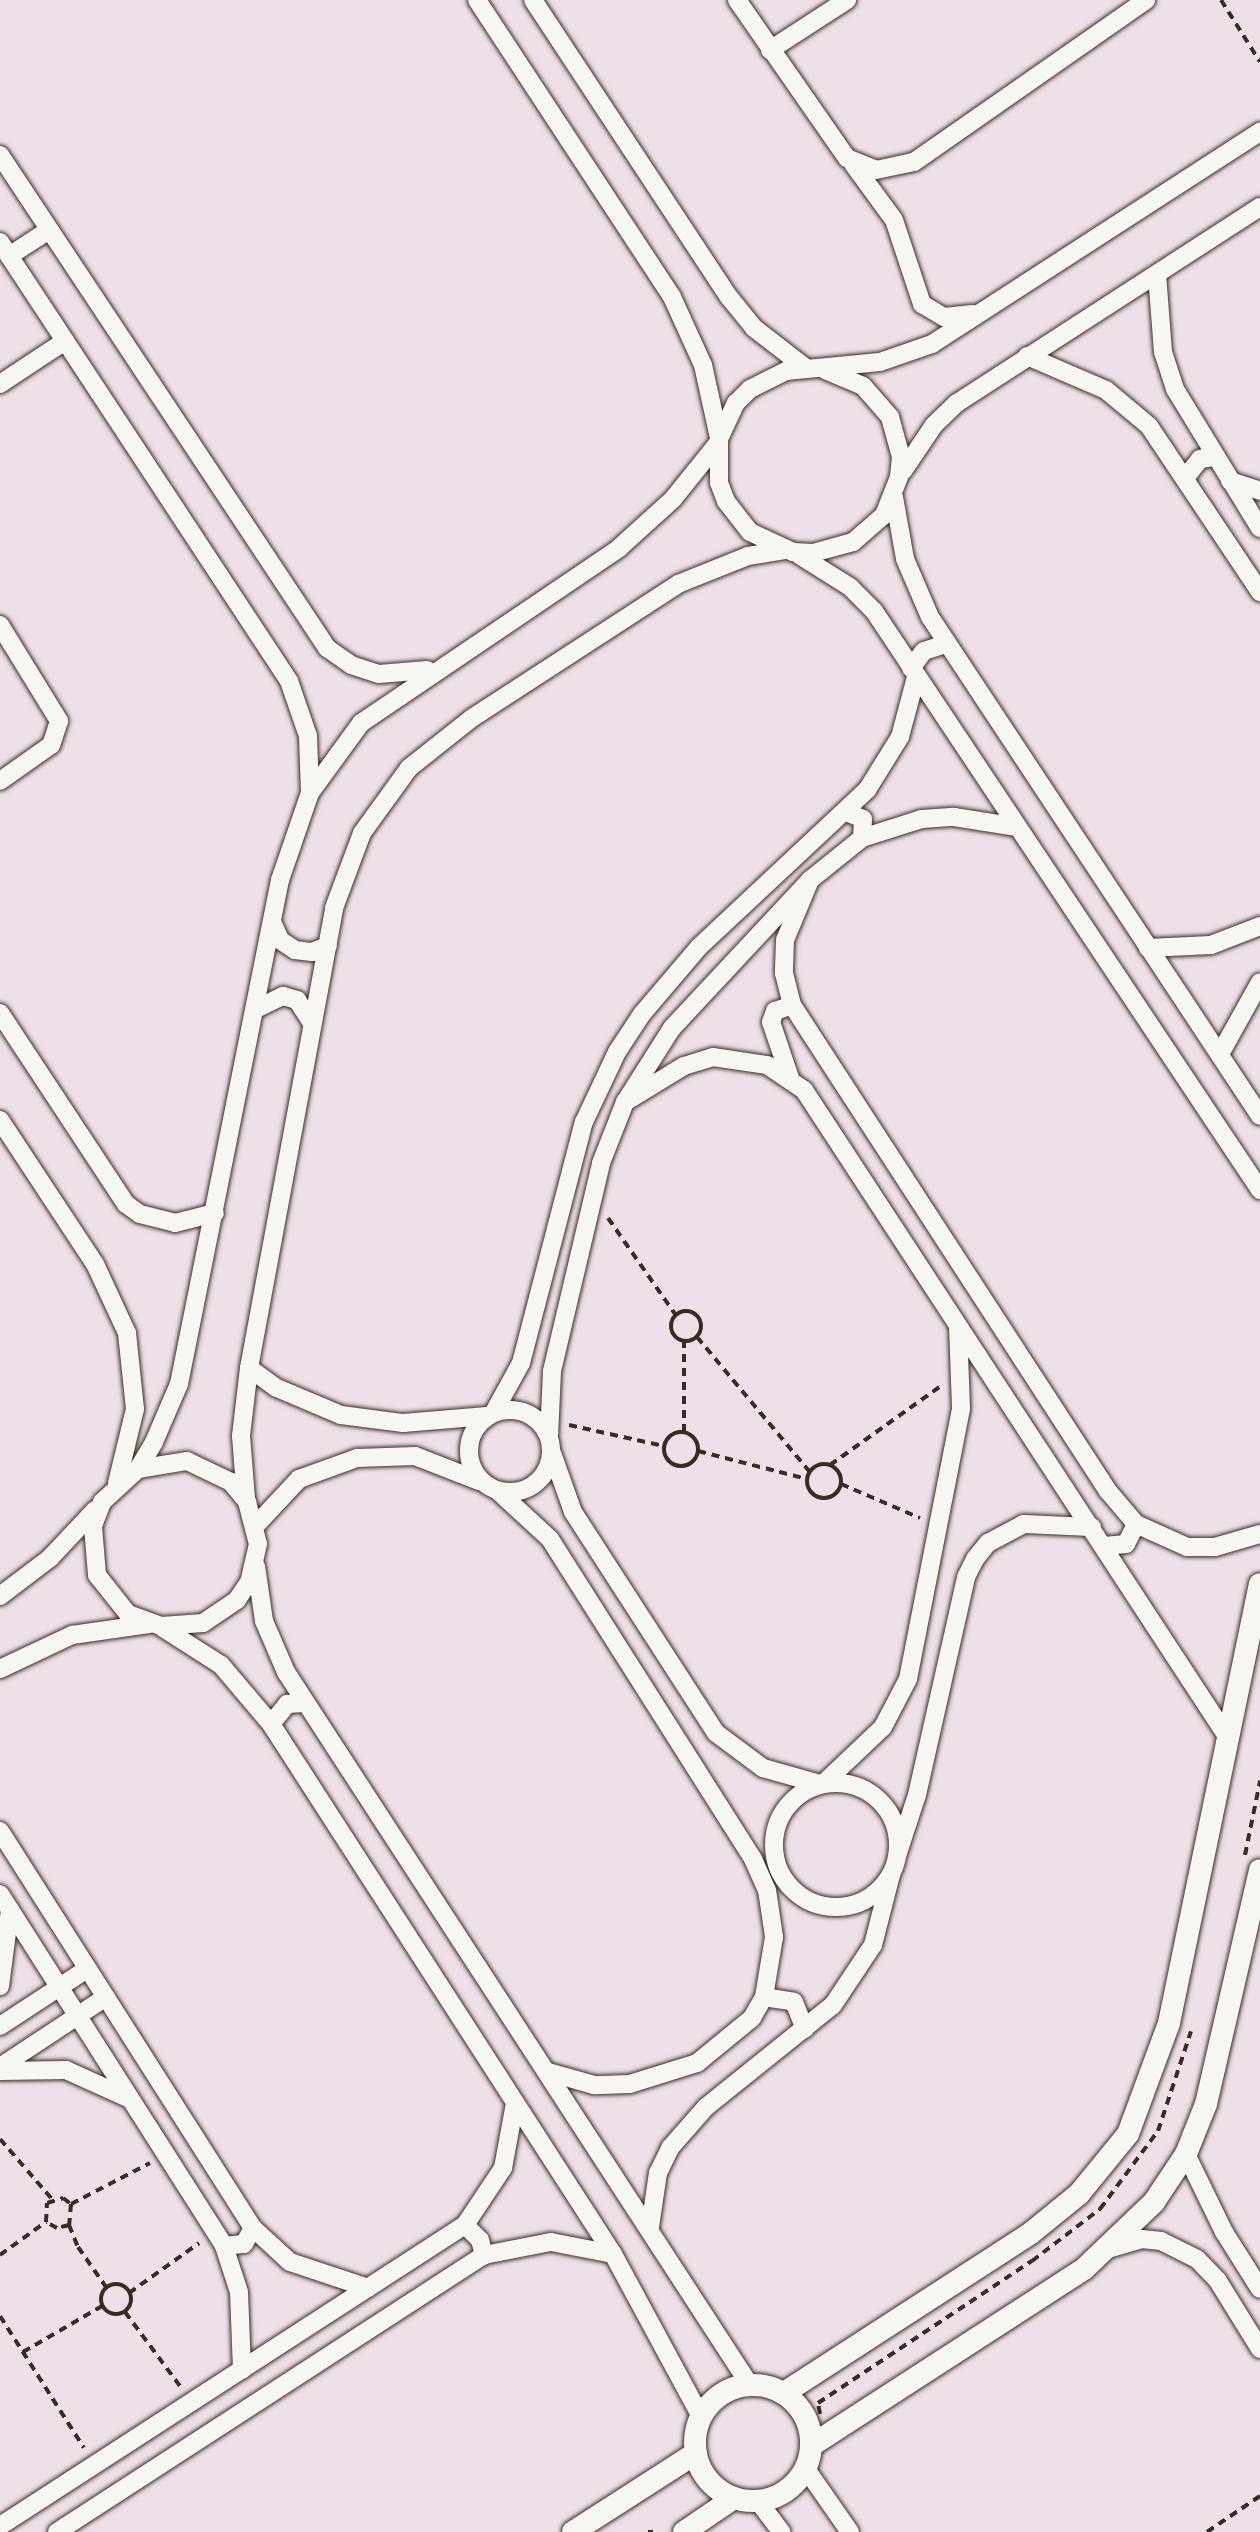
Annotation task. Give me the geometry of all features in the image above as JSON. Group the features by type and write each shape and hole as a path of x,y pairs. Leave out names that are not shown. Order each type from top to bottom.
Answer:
{"street":[{"path":"477,0 672,297 703,365 719,441 718,473 726,501 750,532 850,587 874,611 1260,1190"},
{"path":"533,0 729,297 754,328 806,368"},
{"path":"737,0 894,220 922,304 944,317 979,312"},
{"path":"770,50 847,0"},
{"path":"847,158 876,170 914,162 1146,0"},
{"path":"825,370 906,354 979,312 1260,132"},
{"path":"0,155 327,648 351,665 379,674 409,675 438,667"},
{"path":"899,477 934,425 1027,356 1260,207"},
{"path":"49,230 4,249 289,681 308,736 310,793"},
{"path":"1157,274 1163,352 1175,389 1260,528"},
{"path":"0,384 65,341"},
{"path":"1027,356 1081,376 1128,407 1186,477 1260,592"},
{"path":"138,1469 179,1384 258,1008 280,880 310,793 361,723 438,667 619,548 673,499 719,441 726,420 750,389 786,371 806,368 825,370 863,386 890,417 898,436 899,477 894,497 884,515 853,542 824,552 789,551 748,556 678,584 439,741 392,788 362,833 346,869 312,1023 249,1368 241,1436 247,1502 256,1525 256,1562 273,1649 304,1703 650,2227 749,2384"},
{"path":"1186,477 1200,459 1215,457"},
{"path":"1230,481 1260,491"},
{"path":"894,497 905,559 946,644 1260,1116"},
{"path":"0,625 59,721 51,745 0,781"},
{"path":"548,2072 594,2085 665,2077 726,2042 764,1997 774,1937 771,1907 753,1859 550,1539 491,1487 469,1462 471,1435 490,1414 521,1363 584,1122 617,1052 651,1002 699,947 846,812 886,765 910,708 913,673 924,651 946,644"},
{"path":"846,812 863,819 862,838"},
{"path":"256,1525 299,1479 357,1458 415,1456 462,1470 491,1487 528,1489 540,1480 550,1437 552,1371 593,1196 625,1102 672,1028 810,880 862,838 922,819 970,819 1017,827"},
{"path":"810,880 785,940 784,973 792,1005 1108,1491 1136,1524 1187,1547 1215,1547 1260,1534"},
{"path":"273,924 280,940 295,950 312,952 328,946"},
{"path":"1148,948 1211,945 1260,926"},
{"path":"1220,1054 1260,982"},
{"path":"258,1008 283,996 297,1000 312,1023"},
{"path":"790,1078 771,1022 775,1011 792,1005"},
{"path":"0,1013 126,1204 140,1214 175,1223 215,1213"},
{"path":"625,1102 684,1066 713,1057 753,1061 790,1078 815,1104 1228,1738"},
{"path":"0,1120 95,1264 127,1333 135,1409 117,1483"},
{"path":"771,1907 782,1873 776,1830 784,1810 800,1794 822,1784 866,1749 903,1691 959,1422 962,1370 957,1321"},
{"path":"249,1368 277,1388 341,1415 403,1423 490,1414 507,1409 533,1416 550,1437 573,1512 716,1733 763,1768 822,1784 847,1783 869,1792 887,1808 897,1829 898,1853"},
{"path":"0,1596 50,1558 117,1483 138,1469 187,1461 231,1482 247,1502"},
{"path":"102,1502 92,1538 97,1575 128,1614 156,1625 221,1665 271,1724 613,2254 701,2417"},
{"path":"650,2227 658,2173 686,2126 833,2005 861,1966 885,1911 891,1875 917,1795 966,1577 975,1559 988,1543 1023,1524 1092,1527"},
{"path":"1104,1546 1126,1544 1136,1524"},
{"path":"0,1669 72,1635 203,1623 221,1614 237,1600 256,1562"},
{"path":"784,2393 1020,2241 1105,2165 1143,2101 1169,2023 1260,1584"},
{"path":"271,1724 287,1704 304,1703"},
{"path":"0,1831 253,2228 290,2262 368,2288"},
{"path":"753,1859 782,1873 814,1903 836,1907 858,1903 891,1875"},
{"path":"812,2445 1051,2292 1111,2248 1154,2202 1186,2154 1214,2078 1259,1879"},
{"path":"0,1986 5,1902"},
{"path":"5,1902 220,2238 239,2292 242,2370"},
{"path":"0,2026 87,1969"},
{"path":"0,2069 106,1997"},
{"path":"764,1997 794,2002 805,2029"},
{"path":"0,2069 66,2070 102,2081 134,2101"},
{"path":"0,2526 104,2462 465,2225 503,2168 515,2103"},
{"path":"1186,2154 1240,2258 1260,2289"},
{"path":"465,2225 476,2234 484,2255"},
{"path":"220,2238 244,2244 253,2228"},
{"path":"1111,2248 1142,2239 1161,2241 1188,2253 1211,2272 1260,2349"},
{"path":"57,2532 484,2255 551,2242 613,2254"},
{"path":"1211,2272 1213,2256 1222,2252 1240,2258"},
{"path":"749,2384 784,2393 808,2421 812,2445 806,2469 781,2495 758,2501 734,2498 713,2485 696,2453 701,2417 726,2391 749,2384"},
{"path":"573,2532 696,2453"},
{"path":"104,2462 129,2484"},
{"path":"806,2469 850,2532"},
{"path":"684,2532 734,2498"},
{"path":"758,2501 781,2532"},
{"path":"0,2514 20,2513"}],"path":[{"path":"1221,0 1260,62"},
{"path":"593,1196 675,1314 673,1334 684,1341 697,1337"},
{"path":"675,1314 695,1313 702,1324 697,1337"},
{"path":"697,1337 810,1472"},
{"path":"684,1341 684,1432"},
{"path":"841,1484 825,1499 812,1493 807,1479 810,1472 830,1465 962,1370"},
{"path":"664,1446 671,1435 684,1432 695,1439 698,1451"},
{"path":"550,1437 664,1446"},
{"path":"664,1446 669,1460 683,1466 698,1451"},
{"path":"698,1451 807,1479"},
{"path":"830,1465 841,1484 939,1526"},
{"path":"827,2415 817,2413 818,2403 1032,2261 1100,2209 1144,2154 1171,2101 1194,2015"},
{"path":"0,2139 52,2199 71,2204 122,2174 170,2156"},
{"path":"1144,2154 1151,2159"},
{"path":"46,2222 44,2209 52,2199"},
{"path":"71,2204 69,2225 90,2269 106,2287"},
{"path":"46,2222 57,2228 69,2225"},
{"path":"0,2255 46,2222"},
{"path":"192,2403 125,2312 129,2293 220,2238"},
{"path":"1020,2241 1051,2292"},
{"path":"106,2287 119,2284 129,2293"},
{"path":"23,2352 102,2306 106,2287"},
{"path":"102,2306 112,2314 125,2312"},
{"path":"0,2316 104,2462"},
{"path":"1207,2532 1260,2496"}]}
